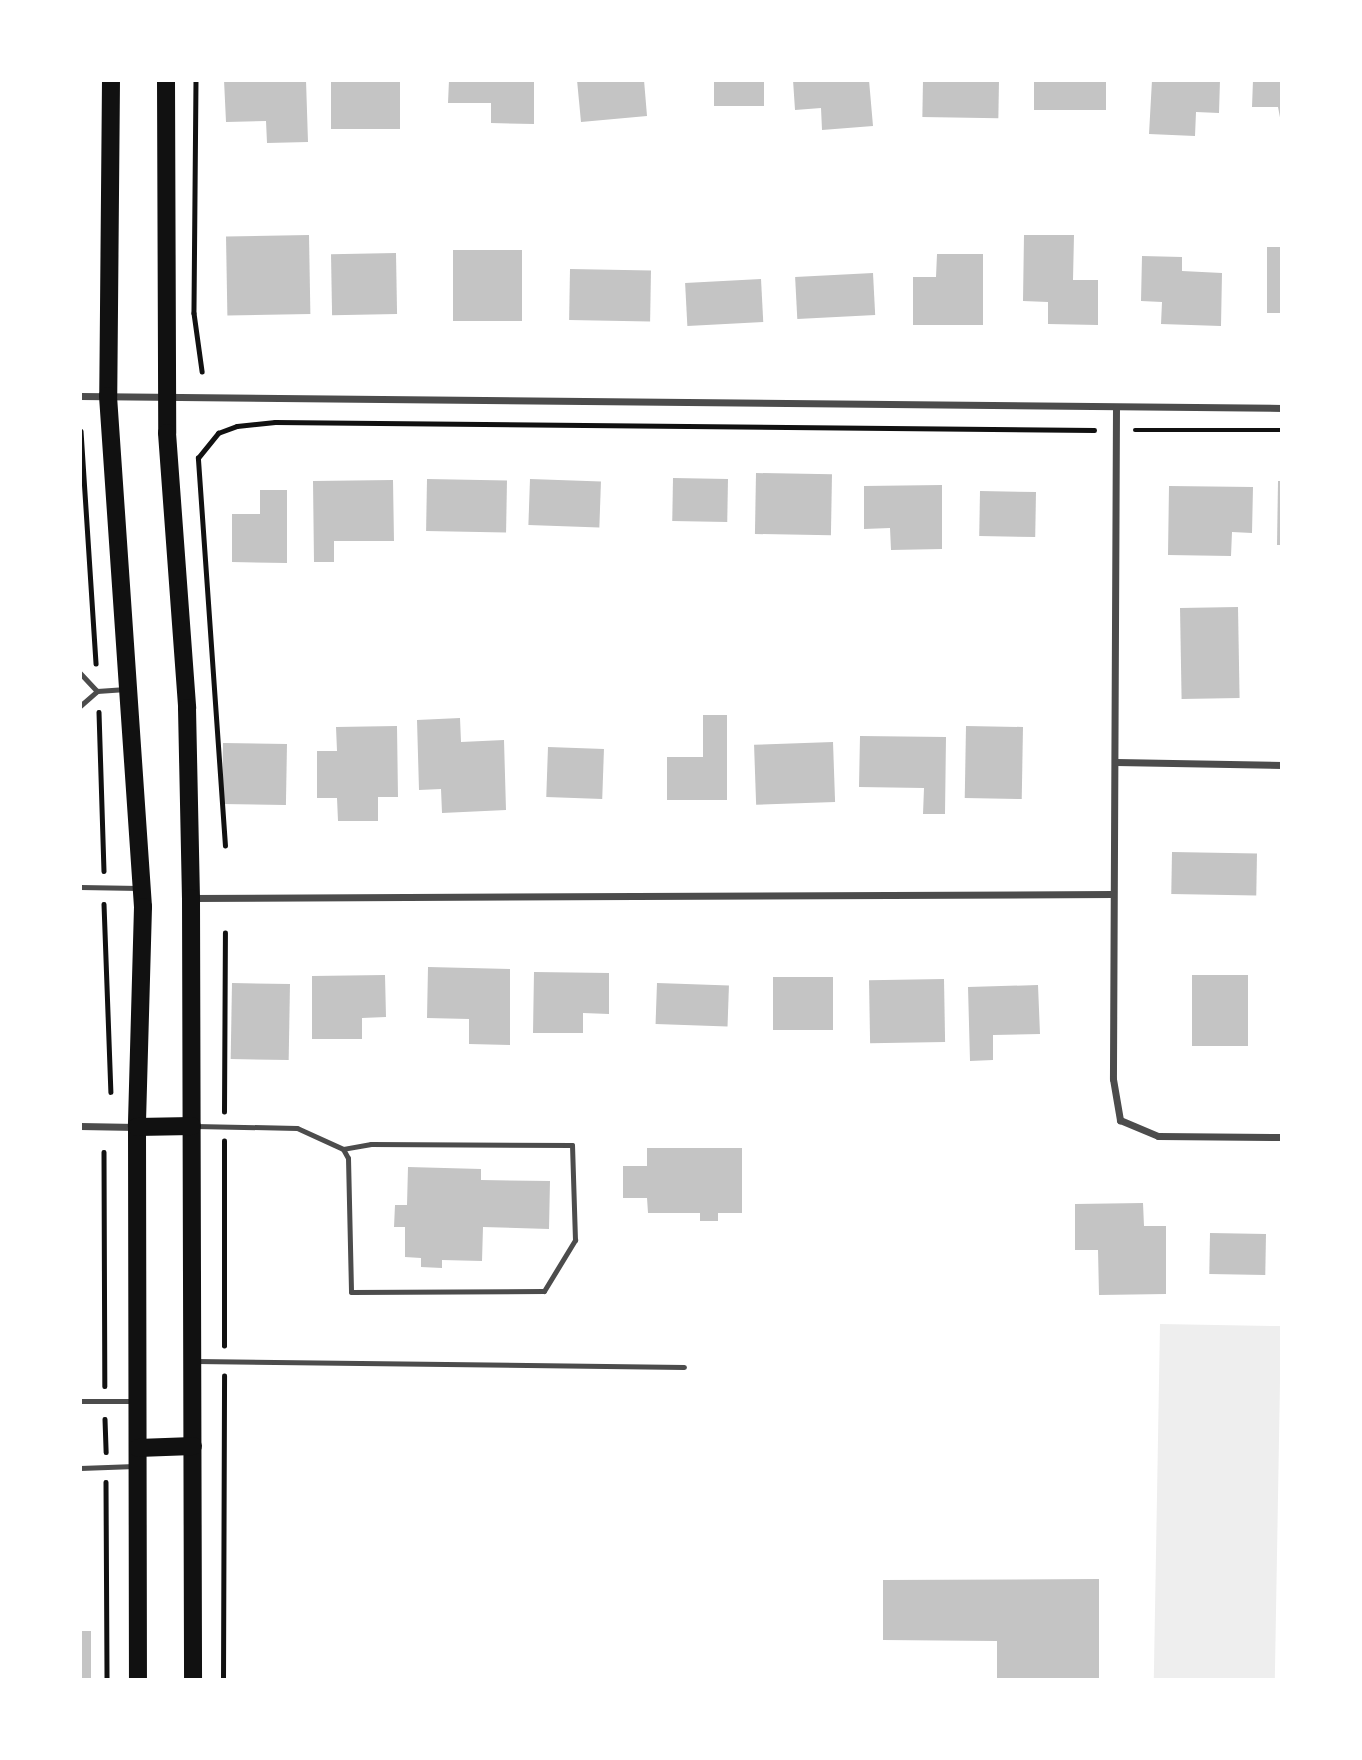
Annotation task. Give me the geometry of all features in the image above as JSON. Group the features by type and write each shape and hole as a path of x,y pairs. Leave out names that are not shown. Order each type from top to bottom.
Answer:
{"main road":[{"path":"111,80 108,397 142,888 137,1126 138,1679"},
{"path":"166,80 168,397 187,708 191,898 193,1679"},
{"path":"137,1126 192,1126"},
{"path":"138,1448 193,1446"}],"street":[{"path":"80,397 1282,408"},
{"path":"1116,407 1113,1079 1120,1120 1158,1136 1282,1137"},
{"path":"1116,762 1282,765"},
{"path":"191,898 1113,894"},
{"path":"80,1126 137,1126"}],"lane":[{"path":"80,673 97,691"},
{"path":"80,706 97,691 129,689"},
{"path":"80,887 142,888"},
{"path":"192,1126 297,1128 343,1149 371,1144 572,1146 575,1240 544,1291 351,1292 348,1158 343,1149"},
{"path":"192,1361 684,1367"},
{"path":"80,1401 137,1401"},
{"path":"80,1468 138,1466"}],"path":[{"path":"196,80 194,313 202,371"},
{"path":"225,846 198,458 218,433 237,426 275,422 1094,430"},
{"path":"1135,430 1282,430"},
{"path":"80,431 104,774 104,887 111,1092"},
{"path":"223,1679 225,933"}],"shaded area":[{"path":"1160,1324 1281,1326 1275,1680 1154,1679"}],"building":[{"path":"224,80 306,80 308,142 267,143 266,121 226,122"},
{"path":"331,80 400,80 400,129 331,129"},
{"path":"449,80 534,80 534,124 491,123 491,103 448,103"},
{"path":"577,80 644,80 647,116 581,122"},
{"path":"714,80 764,80 764,106 714,106"},
{"path":"793,80 869,80 873,126 822,130 821,108 795,110"},
{"path":"923,80 999,81 998,118 922,117"},
{"path":"1034,80 1106,80 1106,110 1034,110"},
{"path":"1152,80 1220,80 1219,113 1196,112 1195,136 1149,134"},
{"path":"1253,80 1282,80 1282,128 1278,107 1252,107"},
{"path":"309,235 310,314 227,315 226,236"},
{"path":"1024,235 1074,235 1073,280 1098,280 1098,325 1048,324 1048,302 1023,301"},
{"path":"1267,247 1282,247 1282,313 1267,313"},
{"path":"453,250 522,250 522,321 453,321"},
{"path":"396,253 397,314 332,315 331,254"},
{"path":"937,254 983,254 983,325 913,325 913,277 936,277"},
{"path":"1142,256 1182,257 1182,271 1222,273 1221,326 1161,324 1162,302 1141,301"},
{"path":"570,269 651,270 650,321 569,320"},
{"path":"873,273 875,315 797,319 795,277"},
{"path":"761,279 763,322 687,326 685,283"},
{"path":"756,473 832,474 831,535 755,534"},
{"path":"673,478 728,479 727,522 672,521"},
{"path":"427,479 507,480 506,532 426,531"},
{"path":"530,479 601,481 599,527 528,525"},
{"path":"393,480 394,541 334,541 334,562 314,562 313,481"},
{"path":"1278,481 1282,481 1282,545 1277,545"},
{"path":"942,485 942,549 891,550 890,528 864,529 864,486"},
{"path":"1169,486 1253,487 1252,533 1232,532 1231,556 1168,555"},
{"path":"260,490 287,490 287,563 232,562 232,514 260,514"},
{"path":"980,491 1036,492 1035,537 979,536"},
{"path":"1238,607 1240,698 1182,699 1180,608"},
{"path":"703,715 727,715 727,800 667,800 667,757 703,757"},
{"path":"460,718 461,742 504,740 506,810 442,813 441,789 419,790 417,720"},
{"path":"397,726 398,797 378,797 378,821 338,821 337,798 317,798 317,751 337,751 336,727"},
{"path":"966,726 1023,727 1022,799 965,798"},
{"path":"860,736 946,737 945,814 923,814 924,788 859,787"},
{"path":"833,742 835,802 756,805 754,745"},
{"path":"223,743 287,744 286,805 222,804"},
{"path":"548,747 604,749 602,799 546,797"},
{"path":"1172,852 1257,853 1256,895 1171,894"},
{"path":"428,967 510,969 510,1045 469,1044 469,1019 427,1018"},
{"path":"534,972 609,973 609,1014 583,1013 583,1033 533,1033"},
{"path":"385,975 386,1017 362,1018 362,1039 312,1039 312,976"},
{"path":"1192,975 1248,975 1248,1046 1192,1046"},
{"path":"773,977 833,977 833,1030 773,1030"},
{"path":"944,979 945,1042 870,1043 869,980"},
{"path":"232,983 290,984 289,1060 231,1059"},
{"path":"657,983 729,986 728,1026 656,1024"},
{"path":"1038,985 1040,1034 993,1035 993,1060 970,1061 968,987"},
{"path":"647,1148 742,1148 742,1213 718,1213 718,1221 700,1221 700,1213 648,1213 647,1198 623,1198 623,1166 647,1166"},
{"path":"408,1167 481,1169 481,1180 550,1181 549,1229 483,1227 482,1261 442,1260 442,1268 421,1267 421,1258 405,1257 405,1227 394,1227 395,1205 407,1205"},
{"path":"1143,1203 1144,1226 1166,1226 1166,1294 1099,1295 1098,1250 1075,1250 1075,1204"},
{"path":"1210,1233 1266,1234 1265,1275 1209,1274"},
{"path":"1099,1579 1099,1680 997,1680 997,1641 883,1640 883,1580"},
{"path":"80,1631 91,1631 91,1680 80,1680"}]}
